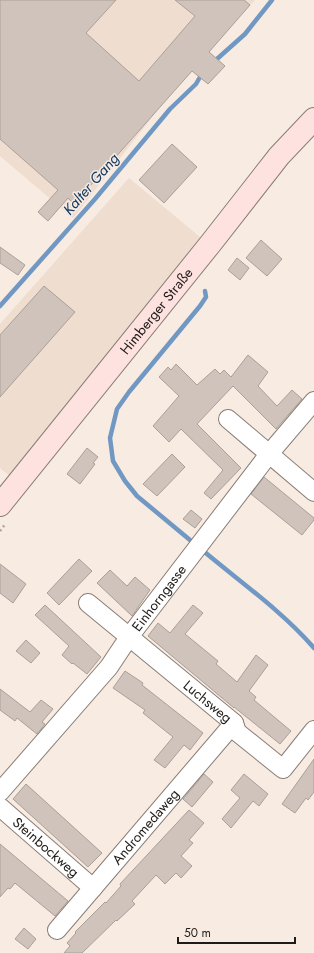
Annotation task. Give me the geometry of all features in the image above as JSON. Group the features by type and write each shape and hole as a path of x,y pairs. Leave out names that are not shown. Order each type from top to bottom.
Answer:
{"main road":[{"name":"Himberger Straße","path":"0,505 211,243 279,156 314,119"}],"street":[{"name":"Einhorngasse","path":"0,792 109,667 129,637 269,454 314,400"},
{"path":"228,419 314,492"},
{"name":"Luchsweg","path":"88,603 234,723 237,732 283,769 314,730"},
{"name":"Andromedaweg","path":"57,930 234,723"},
{"name":"Steinbockweg","path":"0,806 93,888"}],"shaded area":[{"path":"0,0 255,0 209,51 225,66 208,84 192,71 164,102 73,218 0,156"},
{"path":"129,178 206,242 15,480 0,468 0,324"}],"building":[{"path":"0,0 116,0 86,33 139,81 195,16 175,0 244,0 250,5 209,52 225,66 208,84 192,71 74,204 68,198 48,221 38,212 58,190 0,139"},
{"path":"172,144 197,167 164,203 139,180"},
{"path":"261,240 282,259 267,276 246,258"},
{"path":"0,247 25,265 18,275 0,263"},
{"path":"237,258 249,268 240,280 228,270"},
{"path":"44,286 75,312 0,397 0,335"},
{"path":"248,355 268,372 258,386 277,406 292,390 302,399 276,429 233,386 197,424 241,468 211,499 204,493 223,470 181,429 169,442 153,426 179,396 159,377 168,367 171,370 176,364 197,385 215,369 220,374 224,370 231,377"},
{"path":"87,448 98,457 93,463 95,464 80,484 67,474"},
{"path":"172,454 185,467 157,496 143,484"},
{"path":"264,477 314,518 302,535 251,494"},
{"path":"191,510 202,519 195,528 183,519"},
{"path":"79,559 92,571 59,605 47,593"},
{"path":"0,564 26,584 13,603 0,593"},
{"path":"110,570 127,586 135,577 150,590 132,616 97,583"},
{"path":"45,605 101,657 87,674 62,655 69,646 35,615"},
{"path":"193,605 203,613 185,634 218,661 216,664 237,682 256,655 268,665 249,691 256,697 254,700 291,731 280,744 234,708 148,636 158,623 170,633"},
{"path":"26,640 40,653 31,663 16,651"},
{"path":"125,671 143,683 142,685 203,733 190,750 184,745 165,768 154,760 173,737 143,713 145,710 113,688"},
{"path":"0,689 30,712 41,700 53,709 42,722 45,724 37,734 17,718 15,721 0,710"},
{"path":"314,759 314,792 308,800 306,798 295,813 282,804"},
{"path":"204,774 213,782 192,807 183,799"},
{"path":"244,774 268,794 259,806 253,801 231,828 222,819 240,798 231,790"},
{"path":"26,784 102,853 88,867 13,799"},
{"path":"189,810 204,823 189,840 193,843 181,856 192,866 181,878 176,873 165,884 156,875 132,901 135,904 82,953 64,953 70,946 67,943 76,933 75,932 105,902 106,903 121,886 120,884"},
{"path":"0,844 68,901 55,916 15,883 0,897"},
{"path":"24,928 36,939 28,949 15,939"}],"waterway":[{"name":"Kalter Gang","path":"217,59 245,34 272,0"},
{"name":"Kalter Gang","path":"0,306 95,199 170,109 196,84 200,77"},
{"path":"196,545 137,496 125,481 113,461 110,438 117,409 129,392 200,306 206,297 205,291"},
{"path":"201,549 288,621 314,648"}]}
